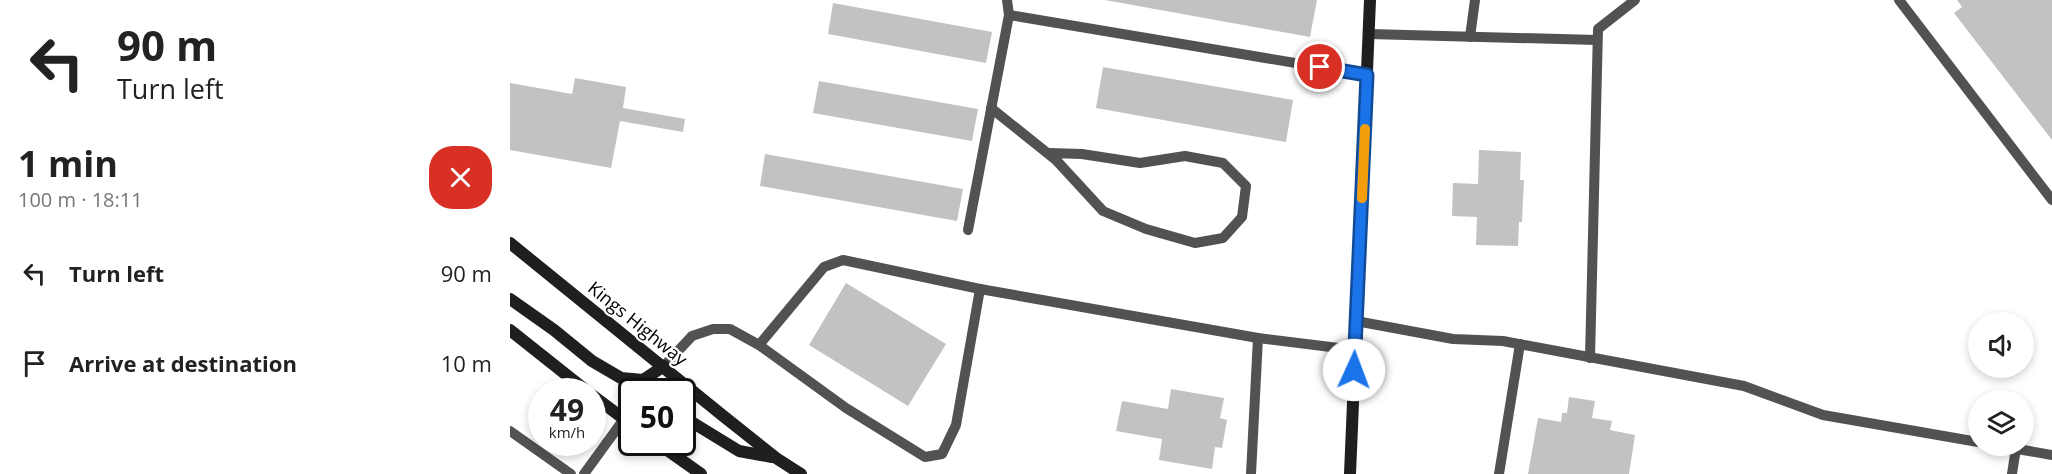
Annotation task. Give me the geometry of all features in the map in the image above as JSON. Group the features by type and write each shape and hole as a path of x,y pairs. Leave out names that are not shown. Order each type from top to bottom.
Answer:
{"main road":[{"path":"1350,474 1370,0"},
{"name":"Kings Highway","path":"510,243 776,458 801,474"},
{"path":"510,299 554,330 592,361 621,378 643,380 664,366"},
{"path":"510,330 570,378"},
{"path":"696,425 739,451 776,458"},
{"path":"676,456 701,474"}],"lane":[{"path":"968,230 1008,15 1007,0"},
{"path":"1470,37 1475,0"},
{"path":"1590,358 1598,29 1635,0"},
{"path":"1899,0 2052,200"},
{"path":"1008,15 1367,75"},
{"path":"1369,34 1597,40"},
{"path":"991,108 1049,153 1103,211 1146,229 1195,243 1223,238 1242,217 1246,186 1223,163 1185,156 1140,163 1082,154 1049,153"},
{"path":"759,345 824,267 843,260 980,289 1258,338 1355,350"},
{"path":"664,366 692,336 713,329 730,329 759,345 846,408 925,457 942,454 956,425 980,289"},
{"path":"1356,321 1453,339 1503,341 1744,386 1823,415 1968,440"},
{"path":"1251,474 1258,338"},
{"path":"1499,474 1520,344"},
{"path":"510,431 571,474"},
{"path":"584,474 618,436"},
{"path":"2034,451 2052,454"},
{"path":"2012,474 2015,456"}],"building":[{"path":"1105,0 1317,0 1310,37"},
{"path":"1957,0 2052,0 2052,140 1954,13 1962,7"},
{"path":"833,3 992,32 986,63 828,34"},
{"path":"1103,67 1293,100 1286,142 1096,108"},
{"path":"575,78 626,87 623,108 685,119 683,132 620,121 611,168 510,150 510,83 572,94"},
{"path":"819,81 978,109 972,141 813,113"},
{"path":"1479,150 1521,152 1520,180 1524,180 1522,222 1519,222 1518,246 1476,245 1477,217 1452,216 1453,183 1478,184"},
{"path":"765,154 963,189 957,221 760,186"},
{"path":"846,283 946,344 908,406 809,345"},
{"path":"1171,389 1224,398 1220,418 1227,420 1222,448 1215,447 1212,469 1159,460 1162,439 1116,431 1122,401 1168,409"},
{"path":"1569,397 1595,401 1592,418 1612,421 1610,430 1635,435 1629,474 1528,474 1538,418 1561,422 1562,413 1567,413"}],"slow traffic":[{"path":"1362,198 1365,129"}],"route":[{"path":"1320,67 1367,75 1354,370"}]}
